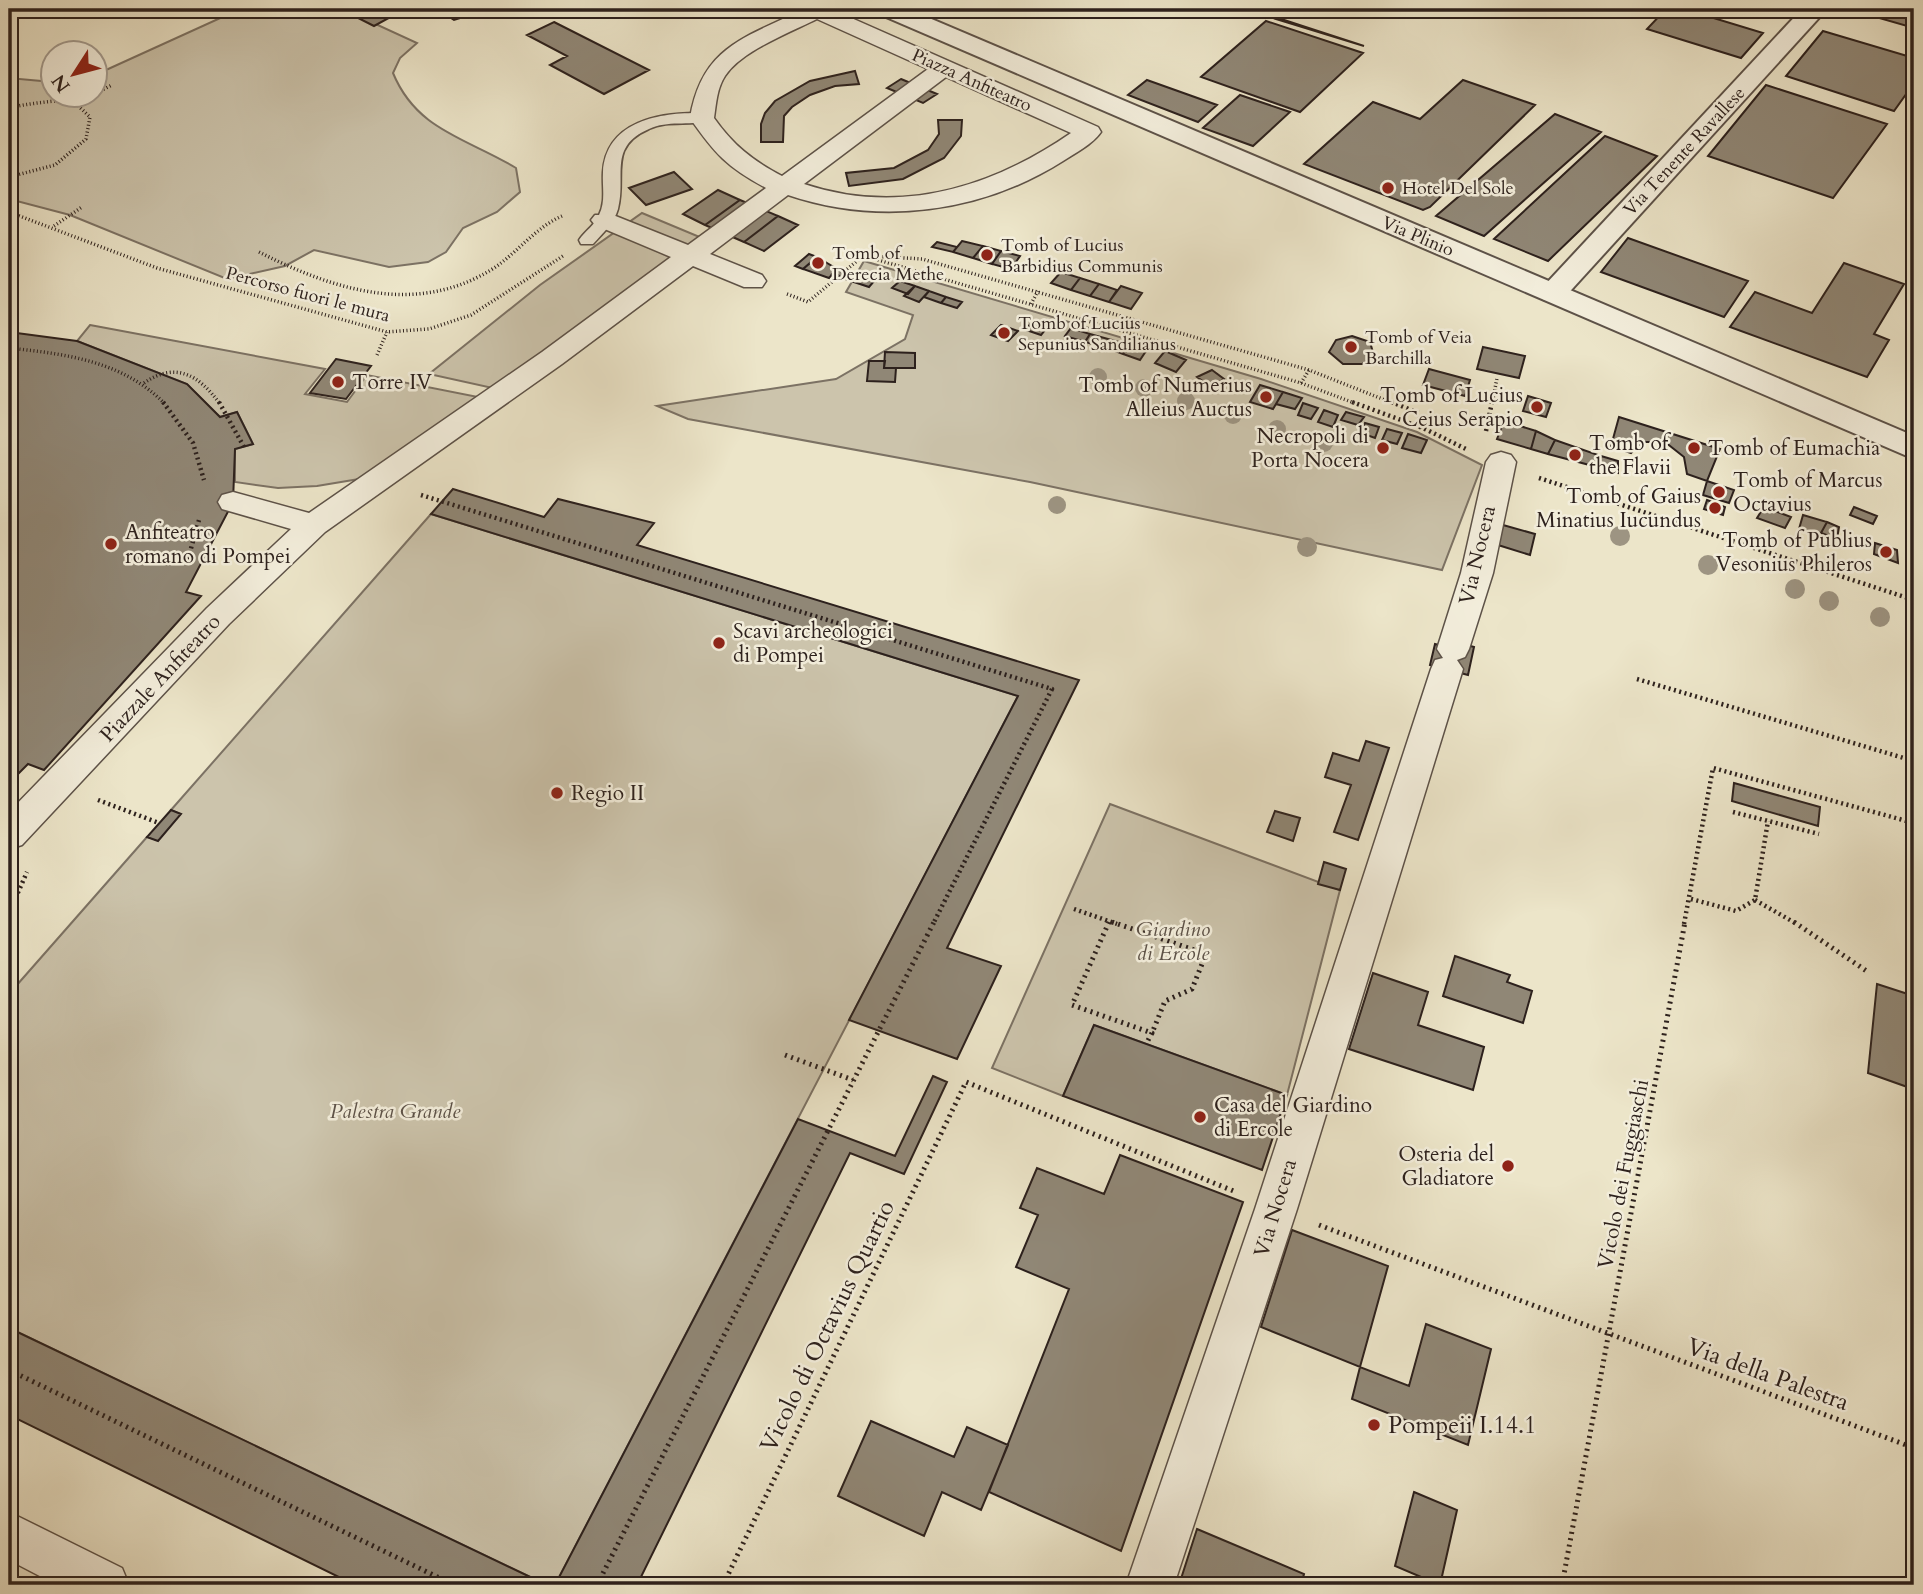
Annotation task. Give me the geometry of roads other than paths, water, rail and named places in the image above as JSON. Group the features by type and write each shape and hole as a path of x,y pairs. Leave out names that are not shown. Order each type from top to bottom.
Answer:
{"street":[{"name":"Via Plinio","path":"888,9 1914,448"},
{"name":"Via Tenente Ravallese","path":"1553,293 1815,9"},
{"name":"Piazza Anfiteatro","path":"817,11 944,68 1089,132 1012,178 978,193 937,203 841,203 788,186 745,166 722,147 702,118 706,90 717,69 817,11"},
{"name":"Piazzale Anfiteatro","path":"9,835 218,616 314,525 552,358 944,68"},
{"path":"604,220 753,281"},
{"name":"Via Nocera","path":"1150,1585 1276,1209 1477,573 1492,459"},
{"path":"219,497 314,525"},
{"path":"9,1535 105,1585"}],"lane":[{"path":"587,240 604,220 612,198 611,169 614,147 625,135 649,122 688,116 702,118"}],"place":[{"name":"Hotel Del Sole","path":"1388,188"},
{"name":"Tomb of Lucius Barbidius Communis","path":"987,255"},
{"name":"Tomb of Derecia Methe","path":"818,263"},
{"name":"Tomb of Lucius Sepunius Sandilianus","path":"1004,333"},
{"name":"Tomb of Veia Barchilla","path":"1351,347"},
{"name":"Torre IV","path":"338,382"},
{"name":"Tomb of Numerius Alleius Auctus","path":"1266,397"},
{"name":"Tomb of Lucius Ceius Serapio","path":"1537,407"},
{"name":"Necropoli di Porta Nocera","path":"1383,448"},
{"name":"Tomb of Eumachia","path":"1694,448"},
{"name":"Tomb of the Flavii","path":"1575,455"},
{"name":"Tomb of Marcus Octavius","path":"1719,492"},
{"name":"Tomb of Gaius Minatius Iucundus","path":"1715,508"},
{"name":"Anfiteatro romano di Pompei","path":"111,544"},
{"name":"Tomb of Publius Vesonius Phileros","path":"1886,552"},
{"name":"Scavi archeologici di Pompei","path":"719,643"},
{"name":"Regio II","path":"557,793"},
{"name":"Casa del Giardino di Ercole","path":"1200,1117"},
{"name":"Osteria del Gladiatore","path":"1508,1166"},
{"name":"Pompeii I.14.1","path":"1374,1425"}],"park label":[{"name":"Giardino di Ercole","path":"1173,941"},
{"name":"Palestra Grande","path":"395,1111"}]}
